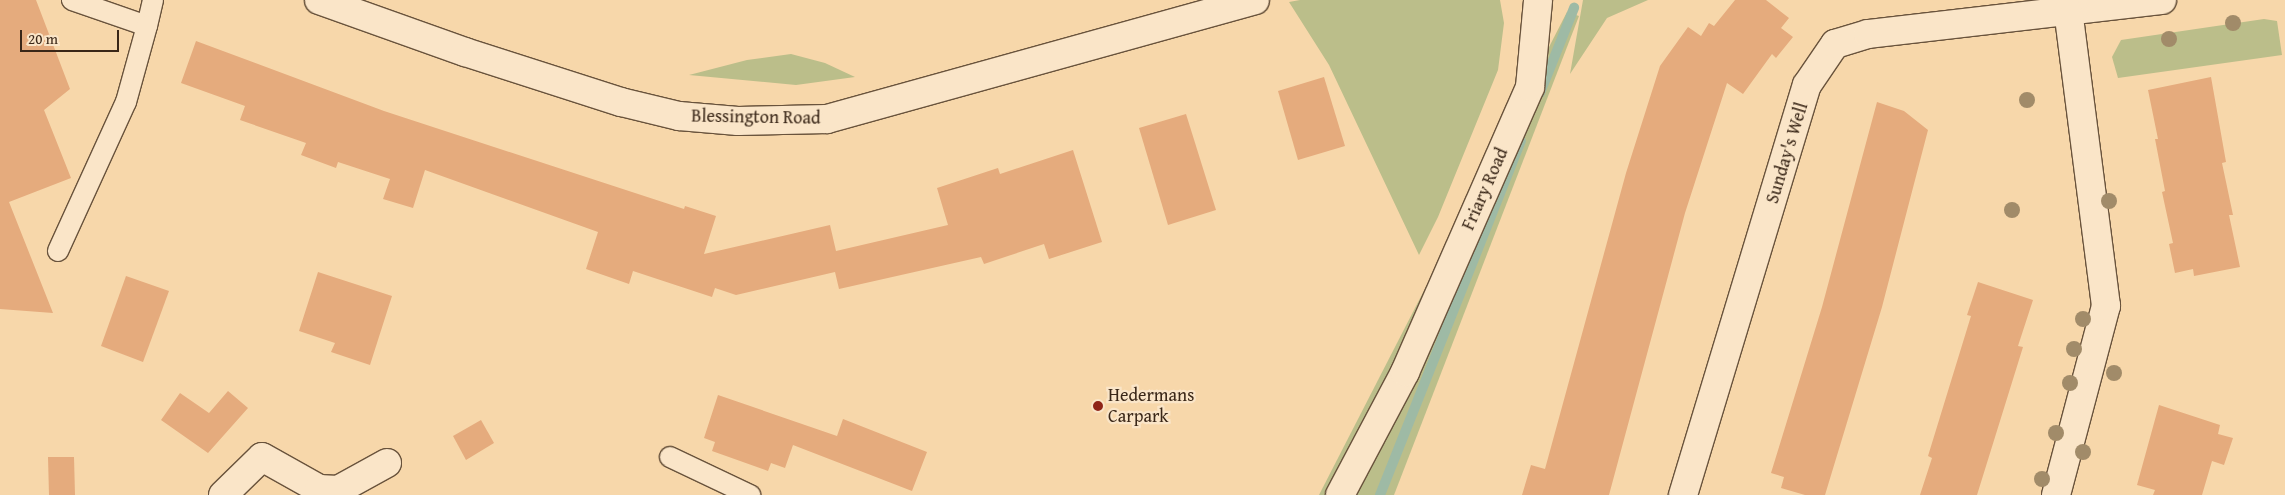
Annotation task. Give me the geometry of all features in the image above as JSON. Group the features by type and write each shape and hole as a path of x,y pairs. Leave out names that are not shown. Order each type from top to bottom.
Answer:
{"street":[{"name":"Blessington Road","path":"319,0 465,52 621,102 679,116 738,121 828,119 1255,0"},
{"name":"Friary Road","path":"1340,495 1406,372 1530,87 1538,0"},
{"name":"Sunday's Well","path":"1683,495 1807,85 1835,44 1868,34 2162,0"},
{"path":"2056,495 2106,306 2068,11"},
{"path":"222,495 262,457 319,489 338,490 387,463"}],"lane":[{"path":"72,0 147,26"},
{"path":"58,251 126,102 153,0"},
{"path":"670,457 750,495"}],"green space":[{"path":"1300,0 1500,0 1504,23 1498,70 1438,217 1419,255 1329,65 1289,2"},
{"path":"1583,0 1648,0 1607,18 1570,74"},
{"path":"1567,12 1579,16 1394,495 1319,495"},
{"path":"2264,19 2277,21 2282,55 2118,78 2112,57 2121,40"},
{"path":"791,54 825,63 855,77 796,85 689,75 747,60"}],"building":[{"path":"0,0 36,0 70,89 44,110 71,178 9,202 53,313 0,309"},
{"path":"1735,0 1766,0 1789,18 1781,28 1793,37 1776,58 1772,54 1743,94 1727,83 1685,213 1609,495 1522,495 1531,465 1545,469 1626,173 1660,66 1688,27 1701,36 1709,23 1714,26"},
{"path":"196,41 384,111 684,209 685,206 716,216 704,254 830,225 836,251 948,225 937,188 998,168 1000,174 1073,150 1102,242 1049,259 1044,244 984,264 981,257 839,289 835,272 736,295 715,288 712,297 633,271 629,284 586,269 598,232 425,170 413,208 383,199 390,179 338,162 336,168 301,155 306,143 240,120 245,106 181,83"},
{"path":"1324,77 1345,146 1298,160 1278,91"},
{"path":"2211,77 2226,162 2222,163 2233,215 2229,215 2240,267 2194,276 2193,269 2175,273 2169,244 2173,243 2162,192 2165,191 2155,139 2158,139 2148,90"},
{"path":"1877,102 1904,111 1928,130 1882,307 1825,495 1805,495 1781,488 1784,477 1771,473 1822,307"},
{"path":"1186,114 1216,210 1168,225 1139,128"},
{"path":"318,272 392,296 370,365 331,352 335,343 299,331"},
{"path":"126,276 169,291 143,362 101,346"},
{"path":"1978,282 2033,300 2018,346 2023,347 1977,495 1920,495 1932,458 1928,456 1971,316 1967,315"},
{"path":"228,391 248,408 208,453 161,420 180,393 209,413"},
{"path":"718,395 837,436 843,419 927,452 912,491 793,445 785,468 771,463 768,471 712,451 715,442 704,438"},
{"path":"2159,405 2220,425 2218,434 2233,438 2224,465 2212,461 2202,495 2153,495 2155,490 2137,485"},
{"path":"481,420 494,443 466,460 453,436"},
{"path":"48,457 74,457 75,495 49,495"}],"waterway":[{"path":"1540,93 1574,8"},
{"path":"1380,495 1521,141"}],"place":[{"name":"Hedermans Carpark","path":"1098,406"}]}
